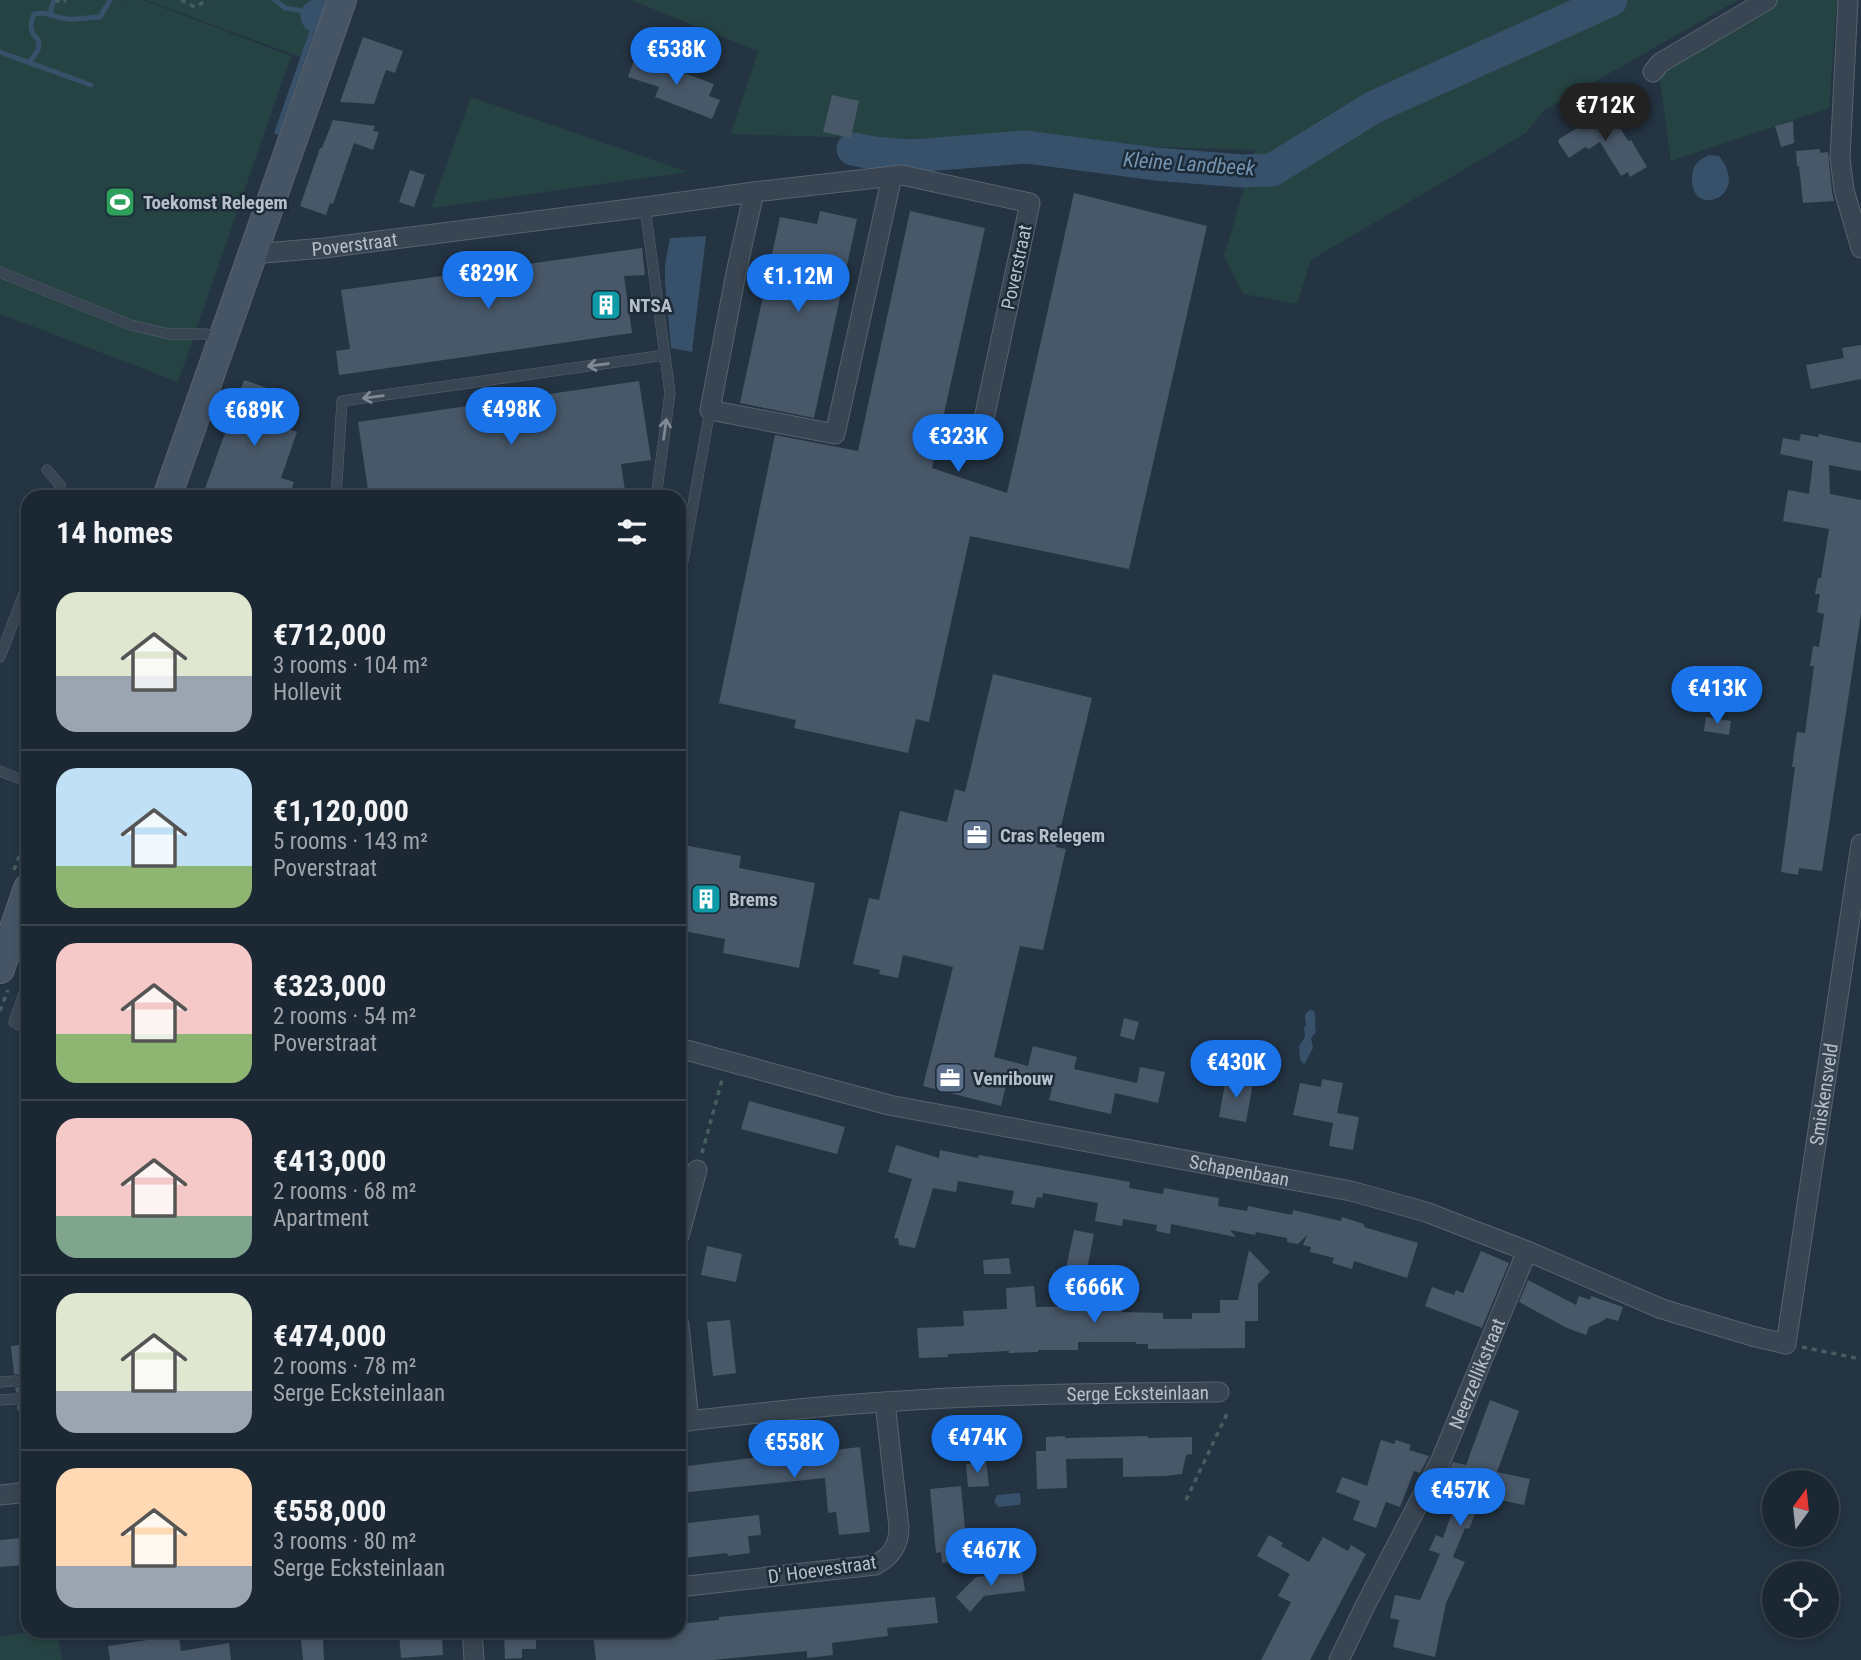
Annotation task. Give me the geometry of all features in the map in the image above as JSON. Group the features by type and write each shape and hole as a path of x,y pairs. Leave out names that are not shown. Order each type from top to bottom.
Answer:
{"street":[{"path":"1653,72 1660,63 1767,0"},
{"path":"1848,0 1840,158 1844,190 1861,248"},
{"path":"169,490 340,6"},
{"name":"Poverstraat","path":"254,251 264,253 324,248 902,175 1030,203 982,428"},
{"path":"754,192 710,410 835,434 892,176"},
{"name":"Smiskensveld","path":"1786,1344 1861,844"},
{"path":"0,969 21,900"},
{"name":"Schapenbaan","path":"686,1050 889,1105 1351,1191 1426,1212 1527,1251 1662,1309 1786,1344"},
{"path":"686,1210 697,1170"},
{"name":"Neerzellikstraat","path":"1339,1660 1441,1460 1527,1251"},
{"name":"Serge Ecksteinlaan","path":"686,1422 886,1402 1067,1393 1219,1392"},
{"name":"D' Hoevestraat","path":"686,1586 875,1565 885,1560 897,1544 899,1527 886,1402"},
{"path":"0,1495 21,1493"},
{"path":"472,1638 474,1660"}],"lane":[{"path":"645,207 670,393 657,490"},
{"path":"0,272 131,325 169,334 206,334 222,339"},
{"path":"336,490 342,401 665,355"},
{"path":"686,544 710,410"},
{"path":"47,470 60,485 59,490"},
{"path":"0,657 21,602"},
{"path":"0,771 21,779"},
{"path":"21,1002 14,1022 21,1026"},
{"path":"0,1382 15,1381"},
{"path":"0,1400 16,1399"}],"path":[{"path":"55,0 62,3 66,0"},
{"path":"181,0 195,7 208,0"},
{"path":"697,1170 720,1083 729,1061"},
{"path":"1786,1344 1861,1359"},
{"path":"1186,1500 1227,1416 1219,1392"}],"green space":[{"name":"Toekomst Relegem","path":"0,0 127,0 125,6 128,0 143,0 291,56 178,382 0,314"},
{"path":"146,0 324,0 305,59"},
{"path":"631,0 1738,0 1543,111 1526,133 1311,260 1297,304 1243,294 1224,256 1255,150 731,134 758,51"},
{"path":"1776,0 1837,0 1829,108 1671,161 1660,81 1662,71"},
{"path":"471,97 688,172 431,208"},
{"path":"21,1633 21,1638 58,1638 62,1660 0,1660 0,1637"}],"water":[{"path":"1709,155 1719,156 1727,171 1729,183 1724,193 1708,200 1699,197 1693,189 1692,175 1698,162"},
{"path":"706,236 692,352 671,348 665,282 670,238"},
{"path":"1311,1010 1315,1014 1316,1032 1311,1038 1313,1048 1304,1065 1300,1059 1299,1046 1305,1037 1305,1015"},
{"path":"1018,1493 1021,1502 1019,1505 999,1507 994,1502 997,1495"}],"building":[{"path":"363,37 403,51 395,73 386,70 374,104 340,102"},
{"path":"636,55 714,84 709,96 720,100 712,119 655,97 659,87 628,77"},
{"path":"832,95 859,101 851,138 823,132"},
{"path":"1605,108 1628,141 1631,140 1647,167 1630,177 1628,172 1621,176 1600,142 1589,149 1585,147 1569,158 1558,142"},
{"path":"333,120 375,126 373,131 379,132 373,150 354,143 333,204 330,203 326,215 300,206 320,148"},
{"path":"1793,121 1794,143 1781,147 1775,126"},
{"path":"1820,149 1820,153 1828,152 1834,201 1803,203 1796,151"},
{"path":"410,170 425,175 414,207 399,202"},
{"path":"1074,193 1207,226 1129,569 970,536 929,722 916,719 908,753 794,728 796,720 719,703 775,435 858,451 910,211 985,228 932,468 1007,493"},
{"path":"820,211 857,219 814,418 740,403 780,217 817,224"},
{"path":"642,248 645,275 624,276 632,333 339,375 336,351 350,349 341,290"},
{"path":"1861,345 1861,379 1811,389 1806,365 1844,358 1842,348"},
{"path":"244,380 291,396 281,426 297,432 281,478 294,482 291,490 205,490"},
{"path":"639,381 651,460 621,464 625,490 368,490 358,422"},
{"path":"1801,434 1818,437 1819,434 1861,443 1861,471 1829,465 1830,494 1861,500 1861,614 1822,871 1799,868 1798,875 1781,872 1797,732 1805,733 1814,666 1810,666 1813,646 1819,647 1824,614 1817,612 1820,594 1815,594 1818,578 1821,578 1829,529 1783,521 1788,490 1809,494 1813,461 1780,454 1783,438 1799,441"},
{"name":"Cras Relegem","path":"993,674 1092,698 1056,847 1066,849 1043,950 1020,946 994,1057 1028,1066 1033,1046 1077,1057 1074,1069 1137,1083 1140,1067 1165,1072 1158,1103 1115,1093 1111,1114 1049,1100 1052,1088 1008,1077 1001,1106 923,1086 953,967 903,955 898,978 879,974 880,970 853,964 869,898 879,900 900,811 947,822 955,789 965,792"},
{"path":"1706,717 1731,721 1729,735 1704,731"},
{"path":"686,845 741,856 739,868 815,883 799,968 723,953 725,939 686,931"},
{"path":"1124,1018 1139,1022 1134,1040 1120,1036"},
{"path":"1226,1078 1253,1083 1246,1122 1219,1117"},
{"path":"1322,1079 1343,1083 1337,1113 1359,1117 1353,1150 1329,1146 1333,1123 1293,1115 1300,1083 1321,1087"},
{"path":"749,1101 845,1127 837,1154 741,1129"},
{"path":"896,1145 939,1158 940,1150 978,1158 979,1155 1130,1182 1129,1188 1163,1194 1164,1188 1219,1198 1218,1206 1247,1211 1248,1206 1292,1215 1293,1210 1341,1221 1342,1217 1364,1224 1364,1227 1418,1243 1407,1278 1354,1261 1352,1269 1332,1263 1334,1258 1310,1252 1311,1247 1303,1245 1307,1235 1298,1244 1287,1242 1287,1238 1256,1232 1255,1235 1230,1230 1236,1237 1171,1224 1170,1234 1156,1231 1157,1225 1123,1219 1122,1226 1095,1221 1098,1203 1043,1193 1042,1198 1037,1197 1034,1208 1011,1204 1014,1191 958,1181 956,1192 933,1188 915,1248 899,1245 898,1238 894,1238 912,1179 888,1172"},
{"path":"1074,1230 1094,1234 1087,1269 1066,1269"},
{"path":"707,1246 742,1254 736,1282 701,1275"},
{"path":"1249,1250 1270,1272 1258,1284 1258,1321 1245,1321 1245,1348 1148,1349 1148,1344 1136,1342 1078,1342 1078,1350 948,1354 948,1357 919,1358 917,1328 964,1326 963,1311 1007,1309 1006,1288 1034,1286 1036,1307 1095,1306 1101,1305 1101,1295 1122,1295 1122,1312 1163,1313 1163,1319 1192,1319 1192,1313 1220,1313 1220,1300 1238,1300"},
{"path":"1481,1251 1509,1263 1482,1328 1425,1306 1432,1287 1454,1295 1456,1290 1463,1293"},
{"path":"1009,1258 1011,1274 984,1274 983,1260"},
{"path":"1528,1280 1576,1305 1579,1296 1590,1300 1591,1296 1623,1307 1618,1321 1607,1318 1589,1327 1586,1335 1567,1328 1519,1302"},
{"path":"730,1320 736,1373 713,1376 707,1322"},
{"path":"21,1345 21,1378 14,1374 11,1346"},
{"path":"21,1385 21,1395 16,1392 15,1388"},
{"path":"1490,1400 1519,1411 1497,1472 1530,1479 1524,1505 1482,1496 1469,1529 1465,1528 1453,1557 1465,1562 1446,1603 1435,1657 1393,1647 1399,1620 1390,1618 1395,1595 1420,1600 1440,1554 1429,1550 1436,1535 1443,1538 1457,1499 1439,1495 1444,1480 1453,1462 1466,1465"},
{"path":"1046,1437 1192,1437 1192,1454 1186,1455 1182,1474 1165,1476 1123,1477 1123,1458 1066,1459 1067,1488 1037,1489 1036,1451 1046,1451"},
{"path":"1381,1440 1394,1444 1396,1440 1411,1445 1409,1450 1429,1456 1420,1473 1414,1471 1400,1507 1386,1502 1376,1528 1353,1520 1360,1501 1336,1492 1342,1477 1367,1486"},
{"path":"860,1447 870,1532 839,1535 836,1512 828,1513 825,1478 686,1492 686,1466"},
{"path":"986,1461 989,1486 968,1487 966,1464"},
{"path":"961,1486 971,1560 942,1563 941,1552 936,1553 930,1489"},
{"path":"759,1515 761,1535 748,1536 750,1553 686,1558 686,1523"},
{"path":"1269,1535 1283,1543 1281,1546 1309,1562 1323,1537 1348,1551 1351,1545 1366,1554 1310,1660 1261,1660 1291,1602 1278,1596 1290,1574 1257,1556"},
{"path":"21,1538 21,1565 0,1567 0,1540"},
{"path":"1022,1571 1025,1591 984,1596 970,1612 956,1597 976,1577"},
{"path":"935,1597 938,1623 887,1628 888,1636 832,1643 833,1655 807,1658 807,1651 712,1660 596,1660 593,1638 686,1638 686,1623 719,1620 719,1617"},
{"path":"179,1638 181,1651 229,1643 231,1660 110,1660 108,1646"},
{"path":"399,1638 442,1638 443,1655 401,1658"},
{"path":"504,1638 536,1638 536,1649 522,1649 522,1658 505,1659"},
{"path":"323,1639 324,1660 303,1660 301,1640"}],"waterway":[{"path":"50,13 54,0"},
{"path":"29,63 38,50 39,41 31,29 34,14 65,19 100,17 110,0"},
{"path":"275,0 285,8 310,12 317,16"},
{"path":"277,132 323,0"},
{"name":"Kleine Landbeek","path":"853,149 912,156 1026,147 1155,164 1242,171 1272,170 1374,107 1611,0"},
{"path":"0,52 91,85"}],"place":[{"name":"Toekomst Relegem","path":"120,202"},
{"name":"NTSA","path":"606,305"},
{"name":"Cras Relegem","path":"977,835"},
{"name":"Brems","path":"706,899"},
{"name":"Venribouw","path":"950,1078"}]}
